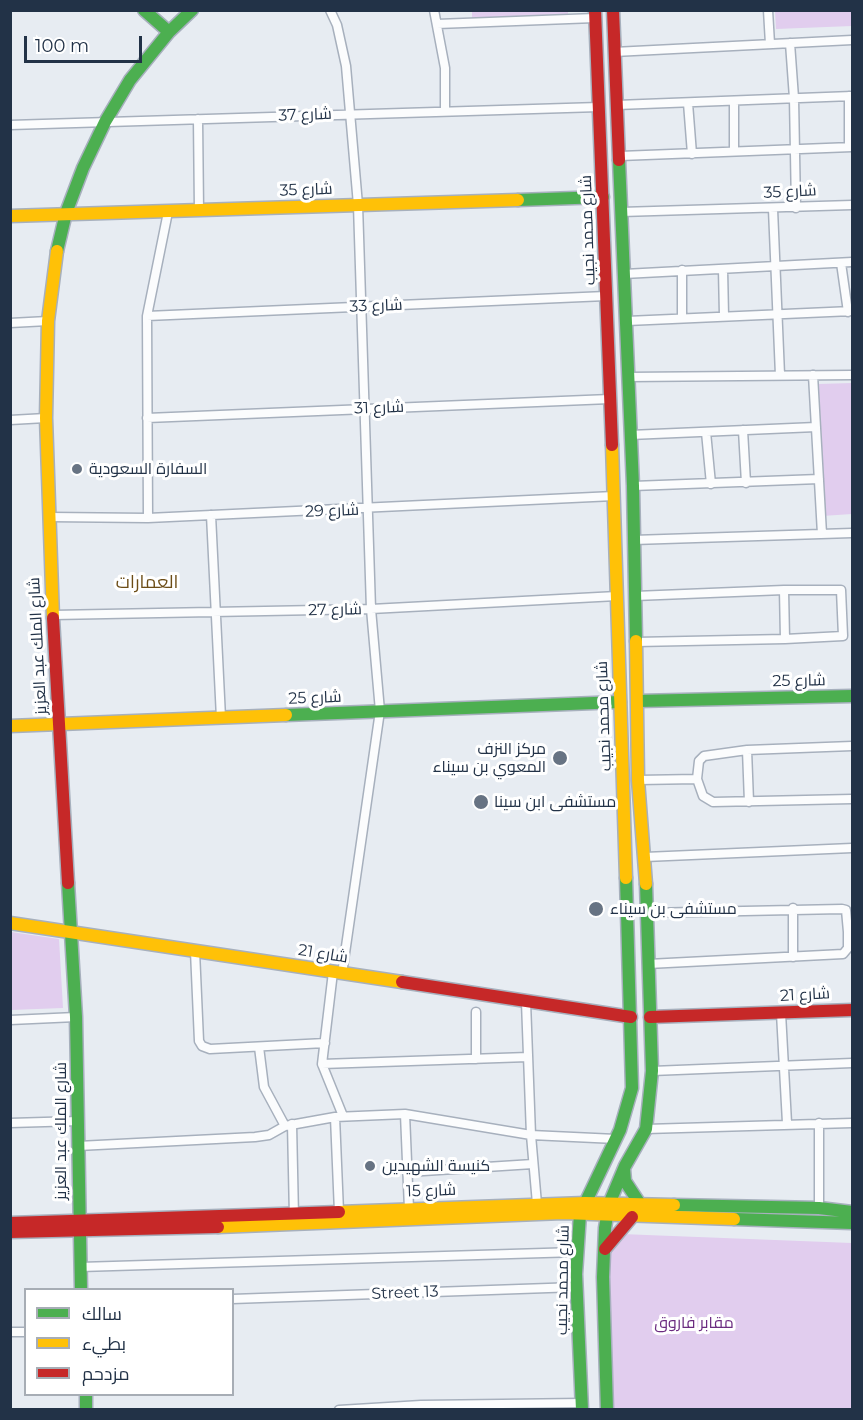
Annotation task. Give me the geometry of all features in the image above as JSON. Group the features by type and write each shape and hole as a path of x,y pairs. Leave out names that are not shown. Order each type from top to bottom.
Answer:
{"street":[{"path":"144,10 168,32"},
{"name":"شارع الملك عبد العزيز","path":"81,1288 76,1017 58,724 46,418 48,321 53,267 66,213 105,122 130,80 168,32 192,10"},
{"path":"330,10 343,48 358,205 372,609 380,711 322,1064 339,1117 339,1212"},
{"path":"434,10 445,68 446,110"},
{"name":"شارع محمد نجيب","path":"607,1410 603,1253 608,1210 625,1166 646,1129 652,1071 645,857 638,780 633,486 613,10"},
{"path":"768,10 770,44"},
{"path":"437,24 595,14"},
{"name":"شارع محمد نجيب","path":"582,1406 576,1287 583,1209 616,1139 632,1088 614,496 595,14"},
{"path":"615,52 852,40"},
{"path":"790,43 796,150 796,208"},
{"path":"617,105 850,96 851,147 620,156"},
{"path":"734,101 734,152"},
{"path":"688,103 692,154"},
{"name":"شارع 37","path":"10,125 599,106"},
{"path":"198,119 199,211"},
{"name":"شارع 35","path":"10,216 603,197"},
{"name":"شارع 35","path":"621,212 852,205"},
{"path":"773,209 780,375"},
{"path":"148,518 147,316 168,212"},
{"path":"624,274 852,262"},
{"path":"627,321 850,312 841,263"},
{"path":"723,269 723,316"},
{"path":"682,270 682,317"},
{"name":"شارع 33","path":"147,316 606,296"},
{"path":"10,323 48,321"},
{"path":"813,375 822,534"},
{"path":"628,377 852,375"},
{"name":"شارع 31","path":"147,418 610,399"},
{"path":"10,420 46,418"},
{"path":"630,435 816,427"},
{"path":"743,430 746,483"},
{"path":"706,432 711,484"},
{"path":"633,486 819,479"},
{"name":"شارع 29","path":"50,517 148,518 614,496"},
{"path":"210,515 221,718"},
{"path":"633,540 852,533"},
{"path":"784,590 785,639"},
{"path":"635,596 841,590 843,616 843,636 636,642"},
{"name":"شارع 27","path":"53,615 372,609 617,596"},
{"path":"843,616 852,616"},
{"name":"شارع 25","path":"638,701 852,696"},
{"path":"620,702 638,701"},
{"name":"شارع 25","path":"10,726 620,702"},
{"path":"852,746 747,750 701,758 697,779 707,800 713,802 852,799"},
{"path":"747,750 749,802"},
{"path":"638,780 697,779"},
{"path":"645,857 852,848"},
{"path":"646,913 793,908 846,910 850,932 848,948 843,954 648,964"},
{"path":"793,908 793,957"},
{"name":"شارع 21","path":"10,923 631,1017"},
{"path":"195,951 199,1041 210,1049 325,1043"},
{"path":"526,1002 531,1135 537,1204"},
{"name":"شارع 21","path":"650,1017 852,1010"},
{"path":"476,1012 476,1059"},
{"path":"782,1013 787,1123"},
{"path":"10,1020 76,1017"},
{"path":"259,1047 264,1087 288,1125 294,1219"},
{"path":"322,1064 528,1057"},
{"path":"652,1071 852,1063"},
{"path":"78,1146 255,1137 269,1135 288,1125 339,1117 405,1114 531,1135 616,1139"},
{"path":"404,1213 408,1172 405,1114"},
{"path":"10,1123 79,1121"},
{"path":"646,1129 787,1123 852,1123"},
{"path":"819,1123 819,1208"},
{"path":"408,1172 533,1164"},
{"path":"625,1166 625,1181 640,1204"},
{"path":"80,1267 578,1247 576,1231 563,1208 584,1192 602,1170"},
{"name":"شارع 15","path":"10,1223 78,1225 294,1219 537,1204 563,1208"},
{"name":"شارع 15","path":"294,1219 339,1212 404,1213 563,1208 608,1210 640,1204 819,1208 852,1212"},
{"name":"شارع 15","path":"608,1210 632,1217 852,1223"},
{"path":"603,1253 610,1240 632,1217"},
{"name":"شارع 15","path":"10,1232 78,1225"},
{"name":"Street 13","path":"234,1299 576,1287"},
{"path":"339,1410 582,1406"}],"green space":[{"path":"472,11 568,11 568,17 472,19"},
{"path":"775,11 852,11 852,26 776,29"},
{"path":"852,383 852,514 822,516 818,384"},
{"path":"11,932 59,939 63,1008 11,1010"},
{"name":"مقابر فاروق","path":"621,1234 852,1243 852,1409 609,1409 606,1263"}],"traffic: fast":[{"path":"144,10 169,32"},
{"path":"57,251 66,213 83,168 105,122 130,80 169,32 192,10"},
{"path":"619,160 633,486 636,641"},
{"path":"518,200 603,197"},
{"path":"638,701 852,696"},
{"path":"286,715 620,702"},
{"path":"582,1410 576,1274 580,1214 620,1130 632,1088 626,878"},
{"path":"68,883 76,1017 81,1288"},
{"path":"607,1410 603,1277 605,1228 609,1204 625,1166 646,1129 652,1071 646,884"},
{"path":"624,1169 625,1181 640,1204"},
{"path":"674,1205 819,1208 852,1212"},
{"path":"734,1219 852,1223"},
{"path":"86,1396 86,1410"}],"traffic: slow":[{"path":"10,216 518,200"},
{"path":"53,618 46,418 48,321 57,251"},
{"path":"612,445 626,878"},
{"path":"636,641 638,780 646,884"},
{"path":"10,726 286,715"},
{"path":"10,923 402,982"},
{"path":"339,1212 585,1203 674,1205"},
{"path":"218,1227 563,1213 734,1219"}],"traffic: jam":[{"path":"595,10 612,445"},
{"path":"613,10 619,160"},
{"path":"53,618 68,883"},
{"path":"402,982 631,1017"},
{"path":"650,1017 852,1010"},
{"path":"10,1223 339,1212"},
{"path":"605,1249 632,1217"},
{"path":"10,1232 218,1227"}],"place":[{"name":"السفارة السعودية","path":"77,469"},
{"name":"مركز النزف المعوي بن سيناء","path":"560,758"},
{"name":"مستشفى ابن سينا","path":"481,802"},
{"name":"مستشفى بن سيناء","path":"596,909"},
{"name":"كنيسة الشهيدين","path":"370,1166"}],"district":[{"name":"العمارات","path":"147,583"}]}
